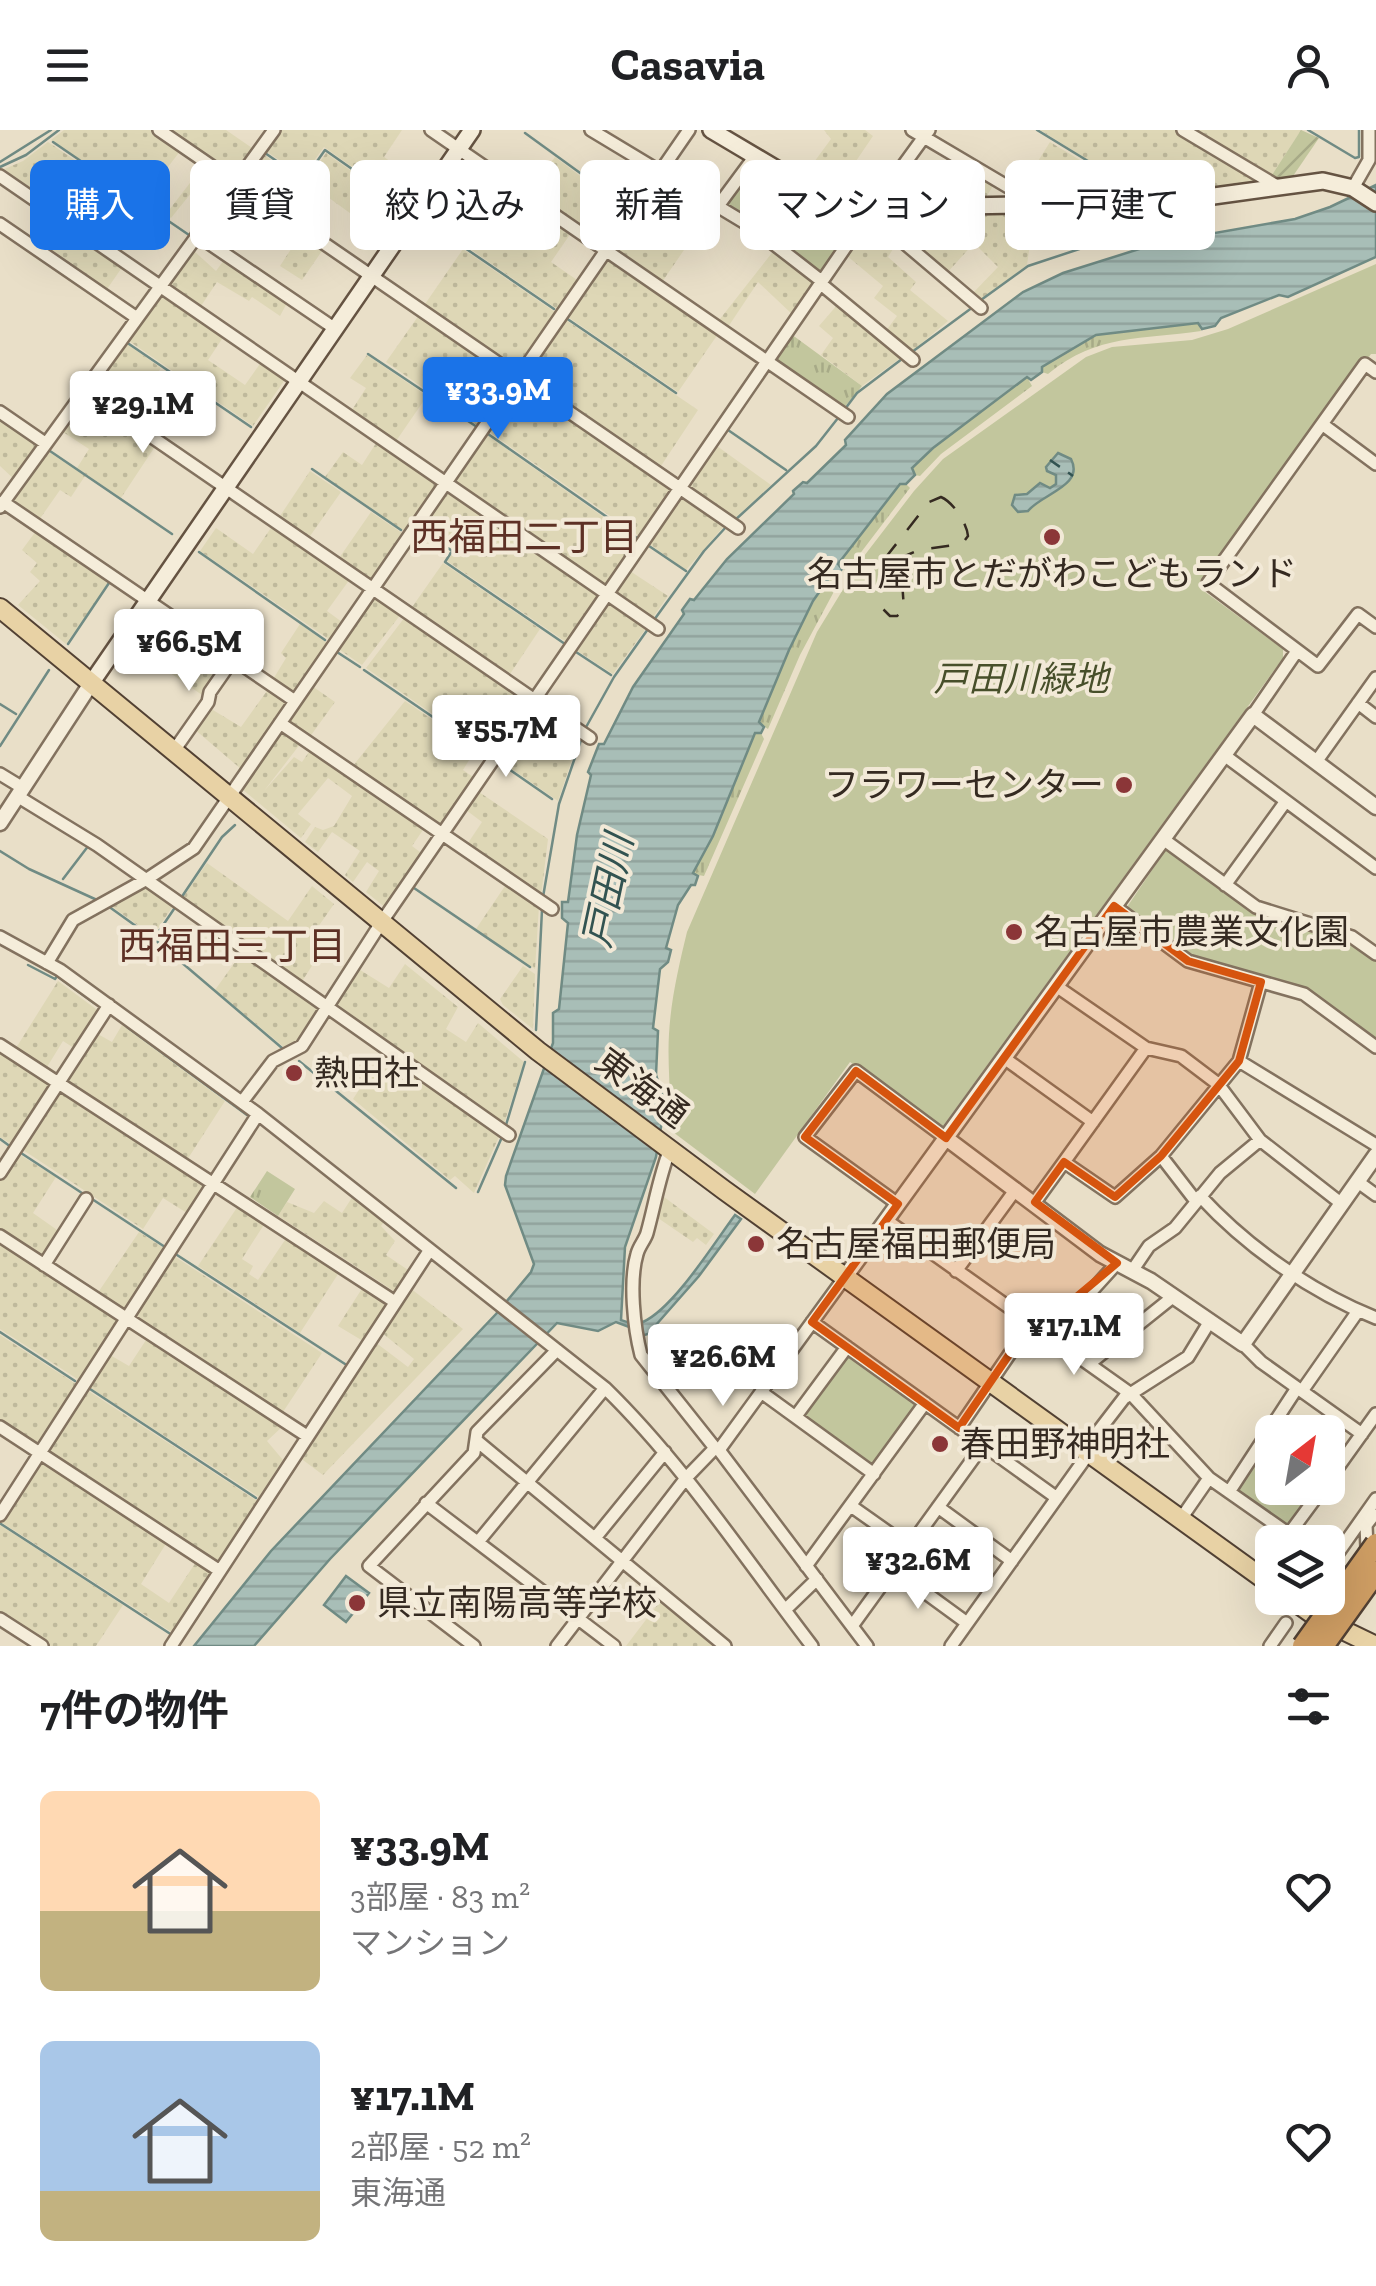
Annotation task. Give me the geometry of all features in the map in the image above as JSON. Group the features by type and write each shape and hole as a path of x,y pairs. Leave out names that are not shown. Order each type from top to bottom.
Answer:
{"highway":[{"path":"1303,1646 1372,1546"},
{"path":"1323,1646 1376,1572"}],"main road":[{"path":"90,685 472,130"},
{"path":"711,130 762,160"},
{"path":"1215,195 1323,181 1353,188 1376,203"},
{"name":"東海通","path":"0,608 538,1051 1255,1574"},
{"path":"1314,1615 1376,1646"},
{"path":"1318,1618 1341,1646"}],"street":[{"path":"159,130 202,160"},
{"path":"252,160 274,130"},
{"path":"432,130 848,417"},
{"path":"592,130 641,160"},
{"path":"668,160 689,130"},
{"path":"912,130 927,134 1005,184"},
{"path":"1183,130 1277,186"},
{"path":"1353,188 1369,160 1369,130"},
{"path":"908,160 927,134"},
{"path":"720,203 755,156"},
{"path":"1,180 658,628"},
{"path":"720,207 819,279 913,360"},
{"path":"0,224 137,318"},
{"path":"190,244 2,504 295,701"},
{"path":"330,248 738,528"},
{"path":"219,250 334,328"},
{"path":"242,1102 273,1062 302,1046 381,924 844,250"},
{"path":"915,250 981,308"},
{"path":"47,963 73,920 190,853 605,251"},
{"path":"1376,372 1365,364 1208,584 1318,666 1358,614 1376,627"},
{"path":"84,391 590,738"},
{"path":"0,412 45,444"},
{"path":"1322,424 1376,464"},
{"path":"557,1646 686,1478 717,1449 761,1392 1297,650"},
{"path":"172,752 233,659"},
{"path":"1316,762 1376,678"},
{"path":"0,823 90,685"},
{"path":"1358,703 1376,717"},
{"path":"1253,715 1376,806"},
{"path":"280,722 552,909"},
{"path":"1224,755 1376,868"},
{"path":"0,774 20,792 510,1135"},
{"path":"1225,885 1286,801"},
{"path":"1163,840 1256,907 1352,937 1376,954"},
{"path":"1114,906 1188,961 1304,994 1376,1046"},
{"path":"0,937 47,963 242,1102 606,1388 686,1478 812,1646"},
{"path":"1064,1162 1115,1197 1162,1156 1239,1061 1261,982"},
{"path":"1056,986 1146,1048 1181,1056 1218,1084 1260,1140 1342,1204"},
{"path":"0,1172 109,1006"},
{"path":"0,1044 395,1302"},
{"path":"1035,1202 1146,1048"},
{"path":"1004,1058 1093,1122"},
{"path":"1239,1061 1376,1145"},
{"path":"898,1204 805,1137 856,1071 1100,1254 1174,1296 1362,1434"},
{"path":"0,1515 258,1114"},
{"path":"1132,1271 1149,1246 1175,1228 1220,1173 1260,1140"},
{"path":"670,1149 659,1178 646,1238 637,1252 635,1327 642,1356 867,1646"},
{"path":"1243,1344 1376,1155"},
{"path":"1162,1156 1229,1228 1330,1297 1376,1317"},
{"path":"1358,1182 1376,1195"},
{"path":"956,1271 1016,1189"},
{"path":"44,1265 86,1199"},
{"path":"886,1220 1131,1394 1210,1478 1289,1534 1310,1505"},
{"path":"0,1236 307,1436"},
{"path":"171,1646 429,1251"},
{"path":"959,1428 1011,1352 1088,1295 1117,1263"},
{"path":"1089,1364 1174,1296"},
{"path":"1278,1415 1358,1310"},
{"path":"951,1646 1124,1398 1188,1358 1210,1321"},
{"path":"812,1322 1056,1498"},
{"path":"474,1646 368,1566 474,1453 478,1432 551,1346"},
{"path":"796,1416 847,1347"},
{"path":"478,1542 606,1388"},
{"path":"761,1392 874,1474"},
{"path":"806,1566 925,1403"},
{"path":"1345,1458 1376,1414"},
{"path":"0,1428 220,1571"},
{"path":"477,1442 725,1646"},
{"path":"852,1626 983,1445"},
{"path":"595,1538 664,1452"},
{"path":"1229,1492 1255,1463"},
{"path":"1180,1520 1210,1478"},
{"path":"1345,1543 1376,1499"},
{"path":"426,1502 614,1646"},
{"path":"851,1506 909,1547"},
{"path":"938,1507 1012,1561"},
{"path":"1372,1546 1366,1524 1376,1511"},
{"path":"894,1568 967,1623"},
{"path":"784,1610 816,1580"},
{"path":"0,1619 42,1646"},
{"path":"1270,1646 1286,1623"}],"highlighted area":[{"path":"1114,906 1188,961 1261,982 1239,1061 1161,1156 1115,1197 1064,1162 1035,1202 1117,1263 1011,1352 959,1428 812,1322 898,1204 805,1137 856,1071 946,1138"}],"shaded area":[{"path":"64,130 152,130 181,150 170,164 170,160 81,160 51,140"},
{"path":"166,130 226,130 255,150 248,160 209,160"},
{"path":"281,130 402,130 384,157 388,160 350,160 350,165 324,147 315,160 279,160 266,151"},
{"path":"824,130 865,130 873,136 857,160 816,160 831,139"},
{"path":"1040,130 1177,130 1263,181 1261,185 1215,190 1215,160 1088,160"},
{"path":"1191,130 1301,130 1270,178"},
{"path":"48,142 75,160 30,160 30,192 0,171 23,161"},
{"path":"1050,142 1080,160 1039,160"},
{"path":"326,153 350,170 350,213 330,199 330,160 321,160"},
{"path":"560,161 580,176 580,228 560,215"},
{"path":"985,179 994,184 985,199"},
{"path":"190,183 190,194 171,218 170,209"},
{"path":"985,210 1005,210 1005,250 1029,250 1027,265 980,300 972,294 998,267 981,250 985,250"},
{"path":"560,225 571,233 560,249"},
{"path":"45,250 99,250 123,266 105,292"},
{"path":"290,250 323,250 302,280 280,266"},
{"path":"464,250 555,312 513,371 423,307"},
{"path":"471,250 559,250 551,262 577,280 557,309"},
{"path":"613,250 684,250 660,285"},
{"path":"774,250 817,281 793,315 758,282 726,330 716,324"},
{"path":"849,250 892,250 888,257 916,282 910,290 948,321 910,353 885,332 897,316 874,298 883,286 846,255"},
{"path":"919,250 968,250 947,273"},
{"path":"194,251 216,271 224,260 287,303 280,316 252,297 249,301 217,282 199,309 167,287"},
{"path":"607,257 718,334 678,392 565,315"},
{"path":"163,294 224,336 208,360 245,385 262,361 286,378 253,426 129,341"},
{"path":"838,304 902,357 862,386 821,355 833,338 819,326"},
{"path":"419,315 510,377 477,425 386,362"},
{"path":"563,318 698,410 659,469 524,378"},
{"path":"127,344 161,368 128,415 92,390"},
{"path":"367,355 427,396 394,444 350,413 366,388 350,378"},
{"path":"519,383 673,489 642,538 486,430"},
{"path":"89,397 156,445 121,498 77,468 89,449 63,432"},
{"path":"0,420 39,446 15,480 0,466"},
{"path":"484,433 639,542 607,588 453,484"},
{"path":"378,440 437,482 404,531 325,477 343,452 362,465"},
{"path":"717,446 771,485 733,520 688,490"},
{"path":"49,452 85,476 71,497 60,490 39,520 12,503"},
{"path":"310,471 341,492 308,539 278,519"},
{"path":"445,490 600,595 569,644 447,561 455,550 421,526"},
{"path":"683,496 725,525 686,570 649,544"},
{"path":"371,512 402,533 369,582 337,561"},
{"path":"273,525 350,579 327,611 342,622 330,640 200,551 216,528 253,554"},
{"path":"36,531 110,581 66,644 18,605 40,581 30,572 37,563 22,550"},
{"path":"443,563 540,629 508,677 410,610"},
{"path":"630,571 668,596 651,620 615,595"},
{"path":"374,595 401,614 362,665 337,648"},
{"path":"613,603 647,627 613,674 576,650 607,604"},
{"path":"405,617 528,701 492,755 366,668"},
{"path":"300,624 327,643 291,695 272,681 286,658 281,653"},
{"path":"186,633 228,662 205,697 163,668"},
{"path":"312,686 335,702 309,738 287,721"},
{"path":"269,688 287,701 241,769 193,728 208,707 241,727"},
{"path":"405,701 476,749 463,770 476,779 443,829 352,767"},
{"path":"537,708 580,736 558,801 500,761"},
{"path":"280,730 301,743 264,791 294,757 302,762 311,749 425,827 412,846 424,855 386,908 366,892 379,871 367,862 353,882 345,875 360,851 332,832 318,852 305,842 315,827 323,830 334,826 352,796 328,778 298,814 311,824 301,838 242,789"},
{"path":"479,792 548,839 541,896 466,846 482,822 466,810"},
{"path":"207,863 288,921 312,886 334,904 311,937 324,947 301,983 181,900"},
{"path":"142,883 175,903 153,936 107,903"},
{"path":"507,883 539,906 535,969 476,929"},
{"path":"243,951 322,1008 292,1046 285,1048 215,990"},
{"path":"405,964 458,1007 446,1029 466,1042 478,1023 524,1062 503,1127 333,1005 357,968 389,988"},
{"path":"523,966 535,974 533,1029 500,999"},
{"path":"58,981 100,1012 77,1050 63,1041 47,1067 16,1048"},
{"path":"122,1025 225,1101 187,1160 66,1081 96,1033 112,1042"},
{"path":"0,1047 53,1086 14,1146 0,1137"},
{"path":"385,1050 501,1132 474,1193 455,1176 450,1180 353,1099"},
{"path":"58,1089 203,1182 205,1185 187,1213 163,1198 143,1229 20,1148"},
{"path":"17,1153 56,1177 33,1213 60,1232 44,1258 0,1229 0,1179"},
{"path":"660,1194 714,1234 706,1245 697,1238 693,1242 655,1216"},
{"path":"353,1196 384,1222 381,1226 395,1241 386,1255 411,1272 397,1293 278,1216 287,1202 314,1213 324,1201 342,1213"},
{"path":"238,1206 265,1223 242,1259 253,1266 249,1274 258,1280 287,1237 340,1271 300,1333 198,1266"},
{"path":"139,1232 164,1248 123,1311 97,1294"},
{"path":"0,1242 114,1316 117,1322 79,1380 0,1329"},
{"path":"174,1256 322,1353 281,1415 134,1318"},
{"path":"363,1287 388,1303 363,1341 338,1326"},
{"path":"410,1288 463,1329 323,1475 299,1457 375,1342 408,1367 414,1359 381,1332"},
{"path":"0,1335 76,1384 36,1444 0,1421"},
{"path":"148,1337 283,1426 267,1441 283,1460 259,1497 89,1387 110,1355 129,1366"},
{"path":"87,1390 257,1501 217,1564 47,1454"},
{"path":"41,1461 167,1542 141,1584 169,1603 196,1562 212,1572 173,1633 1,1522"},
{"path":"0,1525 123,1605 96,1646 51,1646 0,1613"},
{"path":"661,1600 718,1646 626,1646"}],"green space":[{"path":"1301,130 1319,138 1291,179 1278,182 1270,178"},
{"path":"740,181 740,218 724,207"},
{"path":"784,250 838,250 820,276"},
{"name":"戸田川緑地","path":"1376,264 1376,354 1371,354 1201,589 1283,649 1283,658 943,1126 850,1062 755,1194 669,1129 673,995 687,932 817,632 861,560 943,459 1086,357 1112,347 1192,340 1228,329"},
{"path":"1198,323 1201,331 1121,340 1085,351 1048,374 1042,372 1042,367 1096,335"},
{"path":"791,334 862,386 842,410 774,360"},
{"path":"1027,377 1032,386 941,454 920,476 915,475 912,469 933,448"},
{"path":"900,483 910,488 846,572 838,564"},
{"path":"829,578 838,584 800,655 768,729 759,723 799,630"},
{"path":"755,733 761,733 764,739 704,876 693,874 713,836"},
{"path":"1169,850 1254,912 1353,942 1376,958 1376,1040 1308,990 1191,957 1125,910"},
{"path":"267,1171 295,1189 278,1216 250,1197"},
{"path":"850,1354 917,1407 869,1465 804,1416 845,1355"},
{"path":"1255,1463 1255,1505 1305,1505 1291,1525 1283,1525 1237,1493"}],"water":[{"name":"戸田川","path":"1376,185 1376,257 1288,297 1279,295 1221,318 1215,326 1202,329 1198,323 1096,335 1042,367 1042,372 1031,380 1027,377 912,468 915,475 906,484 900,484 838,564 842,569 834,579 829,578 813,601 759,722 764,727 761,733 755,733 713,836 693,873 698,876 695,885 691,885 678,905 666,948 671,950 668,962 660,969 653,1028 658,1031 656,1075 665,1103 656,1157 625,1247 621,1320 640,1323 655,1315 680,1289 735,1215 741,1219 699,1276 648,1334 641,1336 640,1331 616,1322 598,1331 557,1323 330,1559 254,1646 194,1646 271,1551 496,1314 531,1272 534,1264 505,1185 506,1176 553,1043 553,1013 559,1009 568,923 562,918 562,902 568,902 577,835 591,775 588,772 599,744 604,744 633,687 684,614 682,610 690,599 694,600 727,559 793,491 807,483 846,445 845,440 887,394 1023,292 1063,273 1136,250 1215,250 1215,233 1295,219"},
{"path":"1058,453 1071,459 1072,476 1028,511 1018,512 1012,505 1015,495 1027,494 1040,483 1050,488 1056,484 1056,475 1046,467"},
{"path":"346,1576 369,1593 346,1622 324,1605"}],"waterway":[{"path":"0,162 51,130"},
{"path":"0,167 26,155 59,130"},
{"path":"1037,130 1086,160"},
{"path":"1308,130 1355,158 1359,157 1359,130"},
{"path":"525,133 580,173"},
{"path":"53,142 189,235"},
{"path":"265,153 304,180 325,150 350,168"},
{"path":"468,250 554,309"},
{"path":"981,300 1028,266 1076,250"},
{"path":"912,352 973,307"},
{"path":"566,318 676,393"},
{"path":"129,344 251,427"},
{"path":"516,370 529,352"},
{"path":"368,354 477,427"},
{"path":"845,409 857,393 902,359"},
{"path":"469,440 510,379"},
{"path":"734,521 816,446 838,418"},
{"path":"728,430 786,470"},
{"path":"488,434 637,538"},
{"path":"50,451 172,534"},
{"path":"312,469 401,530"},
{"path":"654,620 726,527"},
{"path":"422,528 452,551 445,562 565,644"},
{"path":"649,546 686,571"},
{"path":"199,552 325,640"},
{"path":"68,644 111,580"},
{"path":"585,729 614,677 648,629"},
{"path":"337,652 360,667"},
{"path":"576,652 611,675"},
{"path":"0,746 49,670"},
{"path":"364,670 490,756"},
{"path":"0,704 16,714"},
{"path":"543,897 559,804 581,740"},
{"path":"500,763 552,799"},
{"path":"181,898 222,837 235,825"},
{"path":"63,879 89,845"},
{"path":"0,851 97,900"},
{"path":"414,888 530,967"},
{"path":"108,906 154,939 282,1048"},
{"path":"155,937 176,906"},
{"path":"536,1030 542,910"},
{"path":"28,965 55,979 57,976 94,1003"},
{"path":"127,1027 247,1115"},
{"path":"299,1061 456,1188"},
{"path":"506,1125 525,1062"},
{"path":"478,1192 502,1137"},
{"path":"0,1139 11,1147"},
{"path":"21,1153 85,1195"},
{"path":"92,1199 165,1247"},
{"path":"177,1255 345,1364"},
{"path":"0,1332 75,1381"},
{"path":"90,1389 256,1498"},
{"path":"1,1524 172,1635"}],"ferry route":[{"path":"1050,460 1073,476"}],"railway":[{"path":"941,497 959,514 968,536 962,544 905,556 901,565 904,610 890,616 882,608 879,566 929,502 941,497"}],"place":[{"name":"名古屋市とだがわこどもランド","path":"1052,537"},
{"name":"フラワーセンター","path":"1124,785"},
{"name":"名古屋市農業文化園","path":"1014,932"},
{"name":"熱田社","path":"294,1073"},
{"name":"名古屋福田郵便局","path":"756,1244"},
{"name":"春田野神明社","path":"940,1444"},
{"name":"県立南陽高等学校","path":"357,1603"}],"district":[{"name":"西福田二丁目","path":"524,537"},
{"name":"西福田三丁目","path":"232,946"}]}
